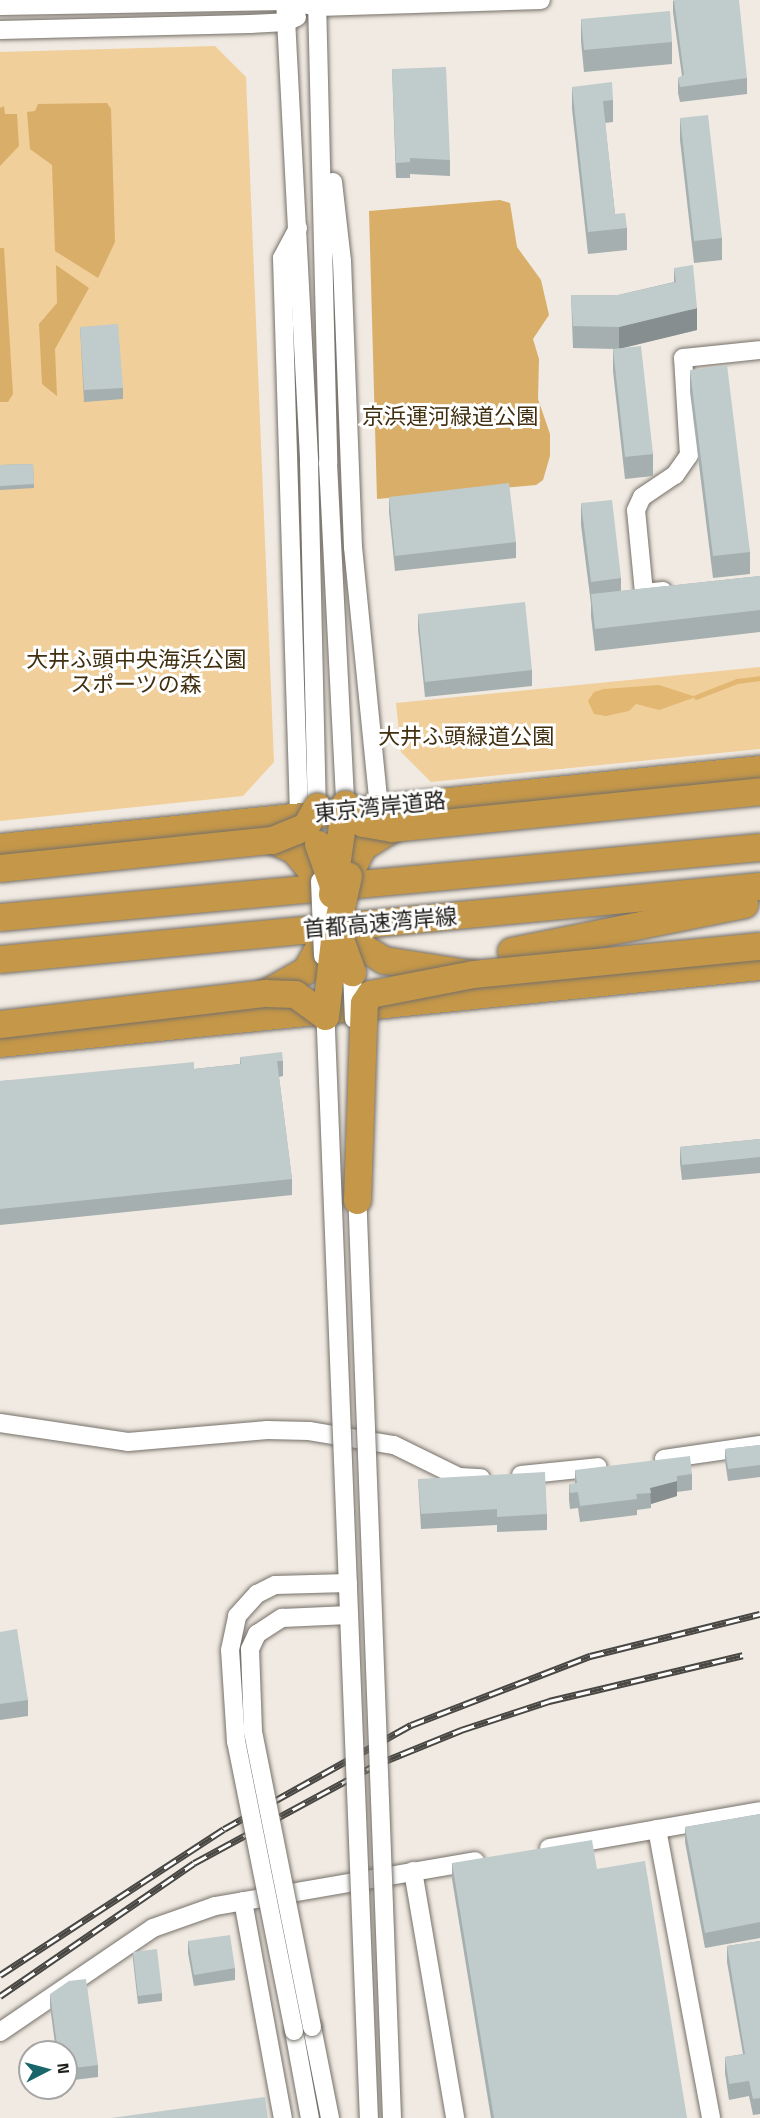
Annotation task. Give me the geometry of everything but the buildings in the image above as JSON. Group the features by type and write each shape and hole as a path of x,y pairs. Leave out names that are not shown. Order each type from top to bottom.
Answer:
{"highway":[{"name":"東京湾岸道路","path":"0,847 308,811 386,817 760,769"},
{"path":"345,804 363,823 386,817 760,790"},
{"path":"325,1016 345,804"},
{"path":"0,868 272,840 305,827 308,811"},
{"path":"265,993 306,970 362,848 386,817"},
{"path":"272,840 294,850 364,948 384,960 473,974"},
{"path":"318,844 352,972"},
{"name":"首都高速湾岸線","path":"0,917 760,847"},
{"name":"首都高速湾岸線","path":"0,959 760,886"},
{"path":"0,902 225,896"},
{"path":"512,951 760,901"},
{"path":"357,1200 366,997 381,990 448,982 473,974 760,946"},
{"path":"0,1043 760,966"},
{"path":"0,1023 265,993 295,994 325,1016"}],"street":[{"path":"0,6 285,1 318,4 540,0"},
{"path":"285,1 309,463 308,811"},
{"path":"0,30 286,22 318,4"},
{"path":"318,4 328,463 345,804"},
{"path":"322,122 330,145 342,261 353,547 386,817"},
{"path":"298,227 282,258 308,811 318,844"},
{"path":"679,589 644,593 636,510 642,497 675,475 689,455 683,358 760,350"},
{"path":"352,972 357,1200 392,2118"},
{"path":"325,1016 369,2118"},
{"path":"0,1423 128,1442 267,1430 309,1431 394,1445 459,1477 502,1476 612,1466"},
{"path":"645,1462 760,1445"},
{"path":"310,2118 234,1734 232,1630 237,1616 256,1594 275,1585 348,1583"},
{"path":"330,2118 253,1731 250,1649 257,1634 282,1618 349,1615"},
{"path":"529,1851 760,1811"},
{"path":"657,1829 711,2118"},
{"path":"0,2032 153,1929 215,1906 494,1857"},
{"path":"413,1871 455,2118"},
{"path":"243,1901 283,2118"}],"green space":[{"name":"大井ふ頭中央海浜公園 スポーツの森","path":"215,46 246,77 274,762 243,796 0,821 0,52"},
{"path":"107,103 111,109 115,242 98,278 55,251 52,165 30,149 27,112 35,111 38,104"},
{"path":"4,106 5,114 17,114 19,146 0,166 0,108"},
{"name":"京浜運河緑道公園","path":"500,200 510,203 517,247 541,280 549,315 533,339 539,359 538,399 550,434 550,456 543,480 536,485 377,499 369,211"},
{"path":"0,248 4,248 13,394 8,402 0,402"},
{"path":"56,265 89,288 55,349 57,396 42,384 39,324 57,303"},
{"name":"大井ふ頭緑道公園","path":"760,667 760,749 431,782 401,752 396,703"}],"shaded area":[{"path":"659,685 696,697 659,710 636,704 629,711 606,716 594,714 588,701 594,692 604,689"}],"waterway":[{"path":"696,697 737,681 760,678"}],"railway":[{"path":"0,1975 224,1829 411,1725 590,1656 760,1614"},
{"path":"0,1996 194,1863 375,1765 461,1730 549,1701 743,1655"}]}
